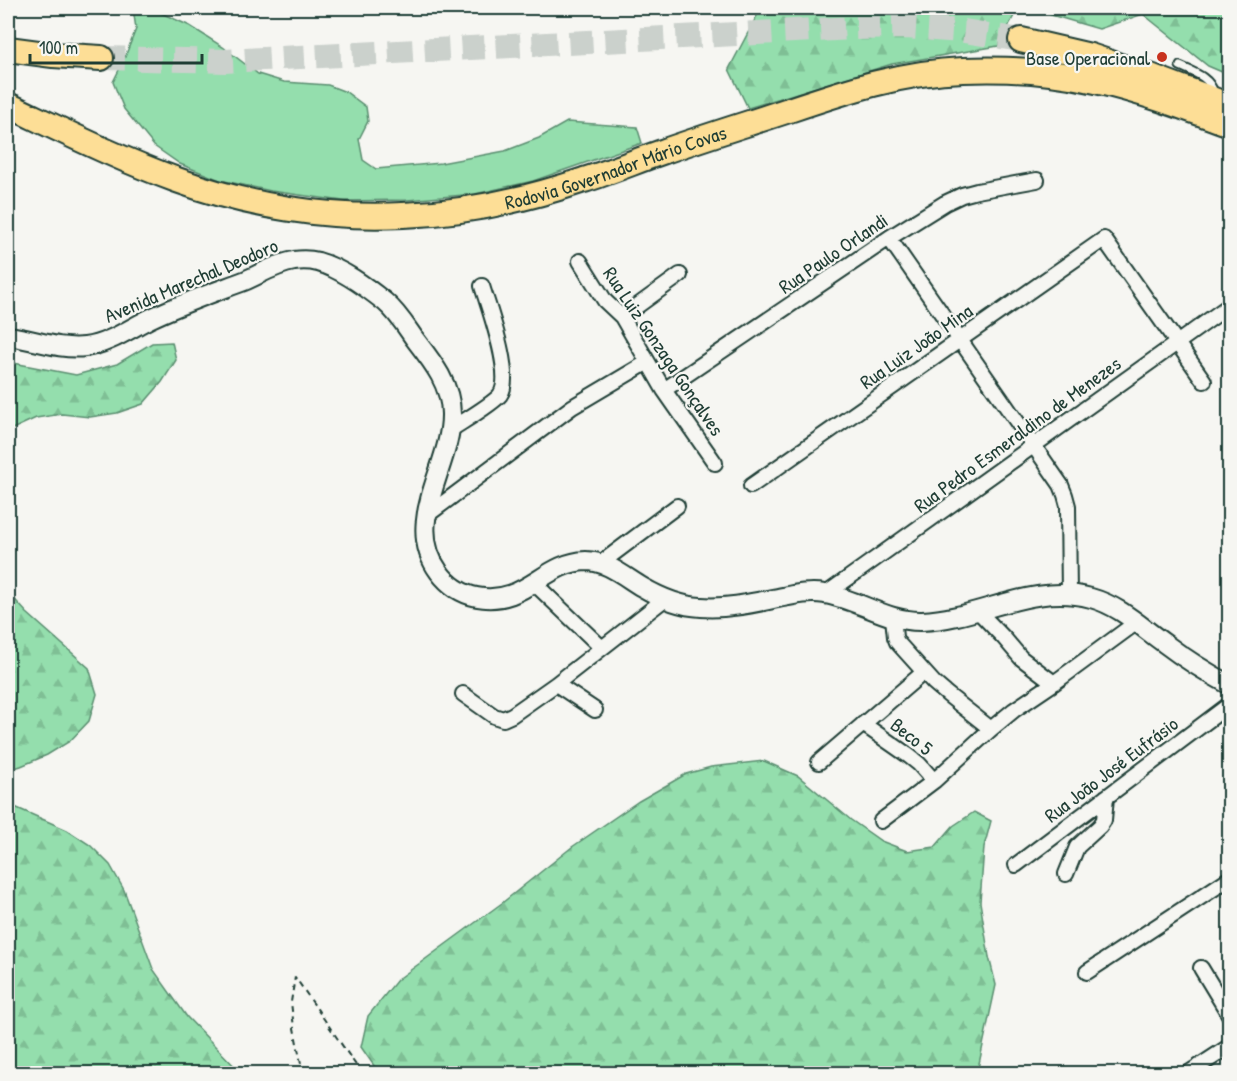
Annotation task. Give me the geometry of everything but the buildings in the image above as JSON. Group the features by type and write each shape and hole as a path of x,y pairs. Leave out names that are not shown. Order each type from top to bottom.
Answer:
{"highway":[{"path":"1021,40 1090,56 1223,103"},
{"path":"8,49 101,58"},
{"name":"Rodovia Governador Mário Covas","path":"8,105 122,158 200,187 261,203 330,214 402,216 482,207 519,199 585,180 831,96 868,85 931,72 1013,69 1070,76 1122,88 1230,124"}],"street":[{"name":"Rua Paulo Orlandi","path":"664,390 927,213 962,195 1036,180"},
{"path":"889,238 1060,485 1068,506 1069,595"},
{"name":"Rua Luiz João Mina","path":"751,486 1104,239 1177,343"},
{"name":"Avenida Marechal Deodoro","path":"8,336 67,347 92,345 120,335 163,313 274,267 296,261 313,261 332,268 386,303 399,316 442,379 449,396 452,412 450,430 426,516 425,531 432,561 448,583 476,597 493,598 507,596 570,564 587,561 601,563"},
{"name":"Rua Luiz Gonzaga Gonçalves","path":"580,261 605,301 622,317 664,390 715,463"},
{"path":"622,317 680,275"},
{"path":"450,430 492,402 501,394 504,385 503,359 482,286"},
{"name":"Rua Pedro Esmeraldino de Menezes","path":"826,594 1230,305"},
{"path":"1177,343 1204,381"},
{"path":"426,516 572,406 648,362"},
{"path":"677,506 601,563 647,590 679,604 700,607 739,605 810,593 826,594 893,618 925,621 1027,598 1085,596 1112,606 1198,667 1230,685"},
{"path":"534,583 602,648"},
{"path":"464,694 494,716 503,719 521,710 666,598"},
{"path":"977,610 1021,658 1054,683"},
{"path":"893,618 897,642 948,695 991,729"},
{"path":"882,821 934,781 1014,710 1137,622"},
{"path":"819,762 924,672"},
{"path":"556,684 595,710"},
{"name":"Rua João José Eufrásio","path":"1016,865 1230,704"},
{"name":"Beco 5","path":"864,724 919,764 934,781"},
{"path":"1066,874 1077,847 1104,820 1106,797"},
{"path":"1087,972 1230,878"},
{"path":"1201,968 1230,1016"},
{"path":"1187,1074 1230,1046"}],"lane":[{"path":"1179,66 1203,77 1223,103"}],"path":[{"path":"303,1074 291,1002 295,977 362,1074"}],"green space":[{"path":"133,8 150,8 190,26 223,47 258,74 284,82 328,85 346,92 366,107 368,121 359,139 363,160 376,169 441,163 505,151 539,138 567,122 637,127 642,143 533,181 475,194 407,200 343,201 271,191 220,180 180,164 154,146 124,109 113,82 136,29"},
{"path":"761,8 1018,8 998,46 892,64 748,108 729,69"},
{"path":"1027,8 1229,8 1229,75 1208,66 1143,14 1099,29"},
{"path":"172,342 176,360 162,382 143,404 117,413 90,417 62,414 36,418 8,431 8,362 76,375 117,364 152,343"},
{"path":"8,592 27,613 89,668 97,694 89,721 70,741 47,755 8,770"},
{"path":"764,761 798,776 851,820 881,841 907,851 935,847 953,826 974,812 991,821 984,847 980,902 996,985 977,1073 570,1074 556,1070 545,1074 379,1073 361,1047 368,1016 397,980 502,903 572,847 639,801 686,774 711,767"},
{"path":"8,804 67,830 90,845 110,865 124,890 153,969 187,1017 241,1073 8,1073"}],"tunnel":[{"path":"101,58 225,61 852,28 906,27 964,31 1021,40"}],"place":[{"name":"Base Operacional","path":"1162,57"}]}
